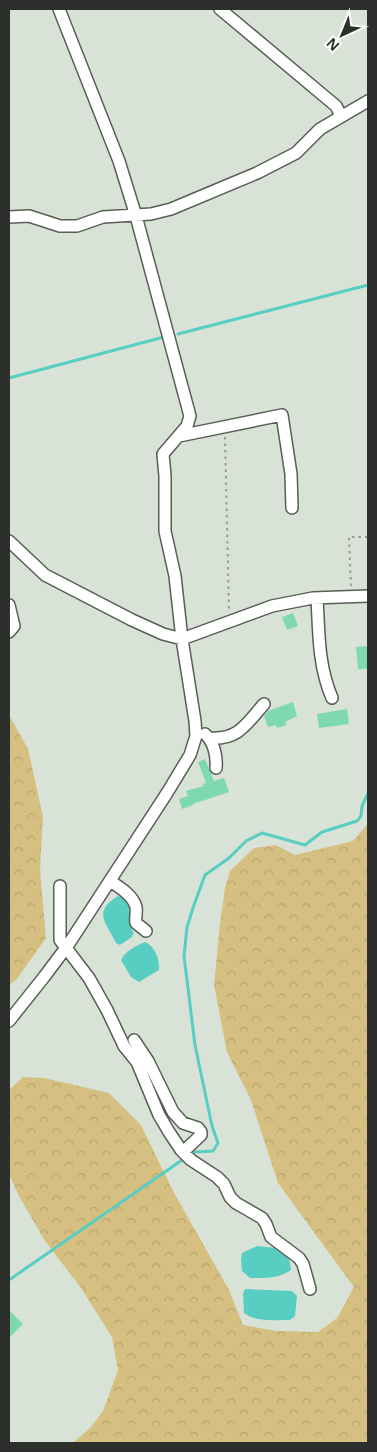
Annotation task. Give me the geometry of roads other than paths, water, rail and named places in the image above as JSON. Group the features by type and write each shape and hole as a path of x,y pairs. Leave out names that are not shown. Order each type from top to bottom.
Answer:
{"street":[{"path":"9,1021 66,947 181,772 190,755 196,732 174,576 165,531 163,454 187,426 190,416 136,216 119,161 59,9"},
{"path":"220,9 336,106 342,116"},
{"path":"9,217 29,216 60,226 77,226 102,217 136,216 171,208 257,173 296,153 320,129 368,101"},
{"path":"179,436 282,416 291,474 292,508"},
{"path":"9,541 45,575 132,620 163,634 182,639 272,606 318,598 368,596"},
{"path":"318,598 320,656 325,682 332,698"},
{"path":"9,605 14,626 9,632"},
{"path":"210,738 224,739 244,727 264,704"},
{"path":"196,732 205,734 210,738 216,752 216,768"},
{"path":"110,881 125,891 133,901 136,907 136,923 146,931"},
{"path":"60,886 60,940 93,985 124,1046 137,1062 159,1115 183,1152 224,1184 230,1197 236,1203 262,1218 271,1237 299,1258 304,1264 310,1289"},
{"path":"134,1040 148,1060 173,1112 183,1123 198,1128 201,1132 201,1135 183,1152"}],"water":[{"path":"118,896 127,901 129,921 134,933 132,937 120,945 116,943 105,923 103,912 105,907"},
{"path":"145,942 152,947 156,954 159,970 139,982 131,977 121,960 128,951"},
{"path":"257,1246 281,1250 288,1257 291,1270 266,1278 250,1278 242,1271 242,1253"},
{"path":"245,1289 292,1291 297,1296 295,1316 290,1320 273,1320 249,1316 244,1313 243,1294"}],"waterway":[{"path":"178,334 368,285"},
{"path":"9,378 164,337"},
{"path":"191,1155 195,1152 213,1151 218,1143 212,1126 195,1045 184,956 187,927 205,875 229,858 246,841 262,833 305,845 322,832 357,821 361,816 362,806 368,793"},
{"path":"9,1280 185,1158"}]}
